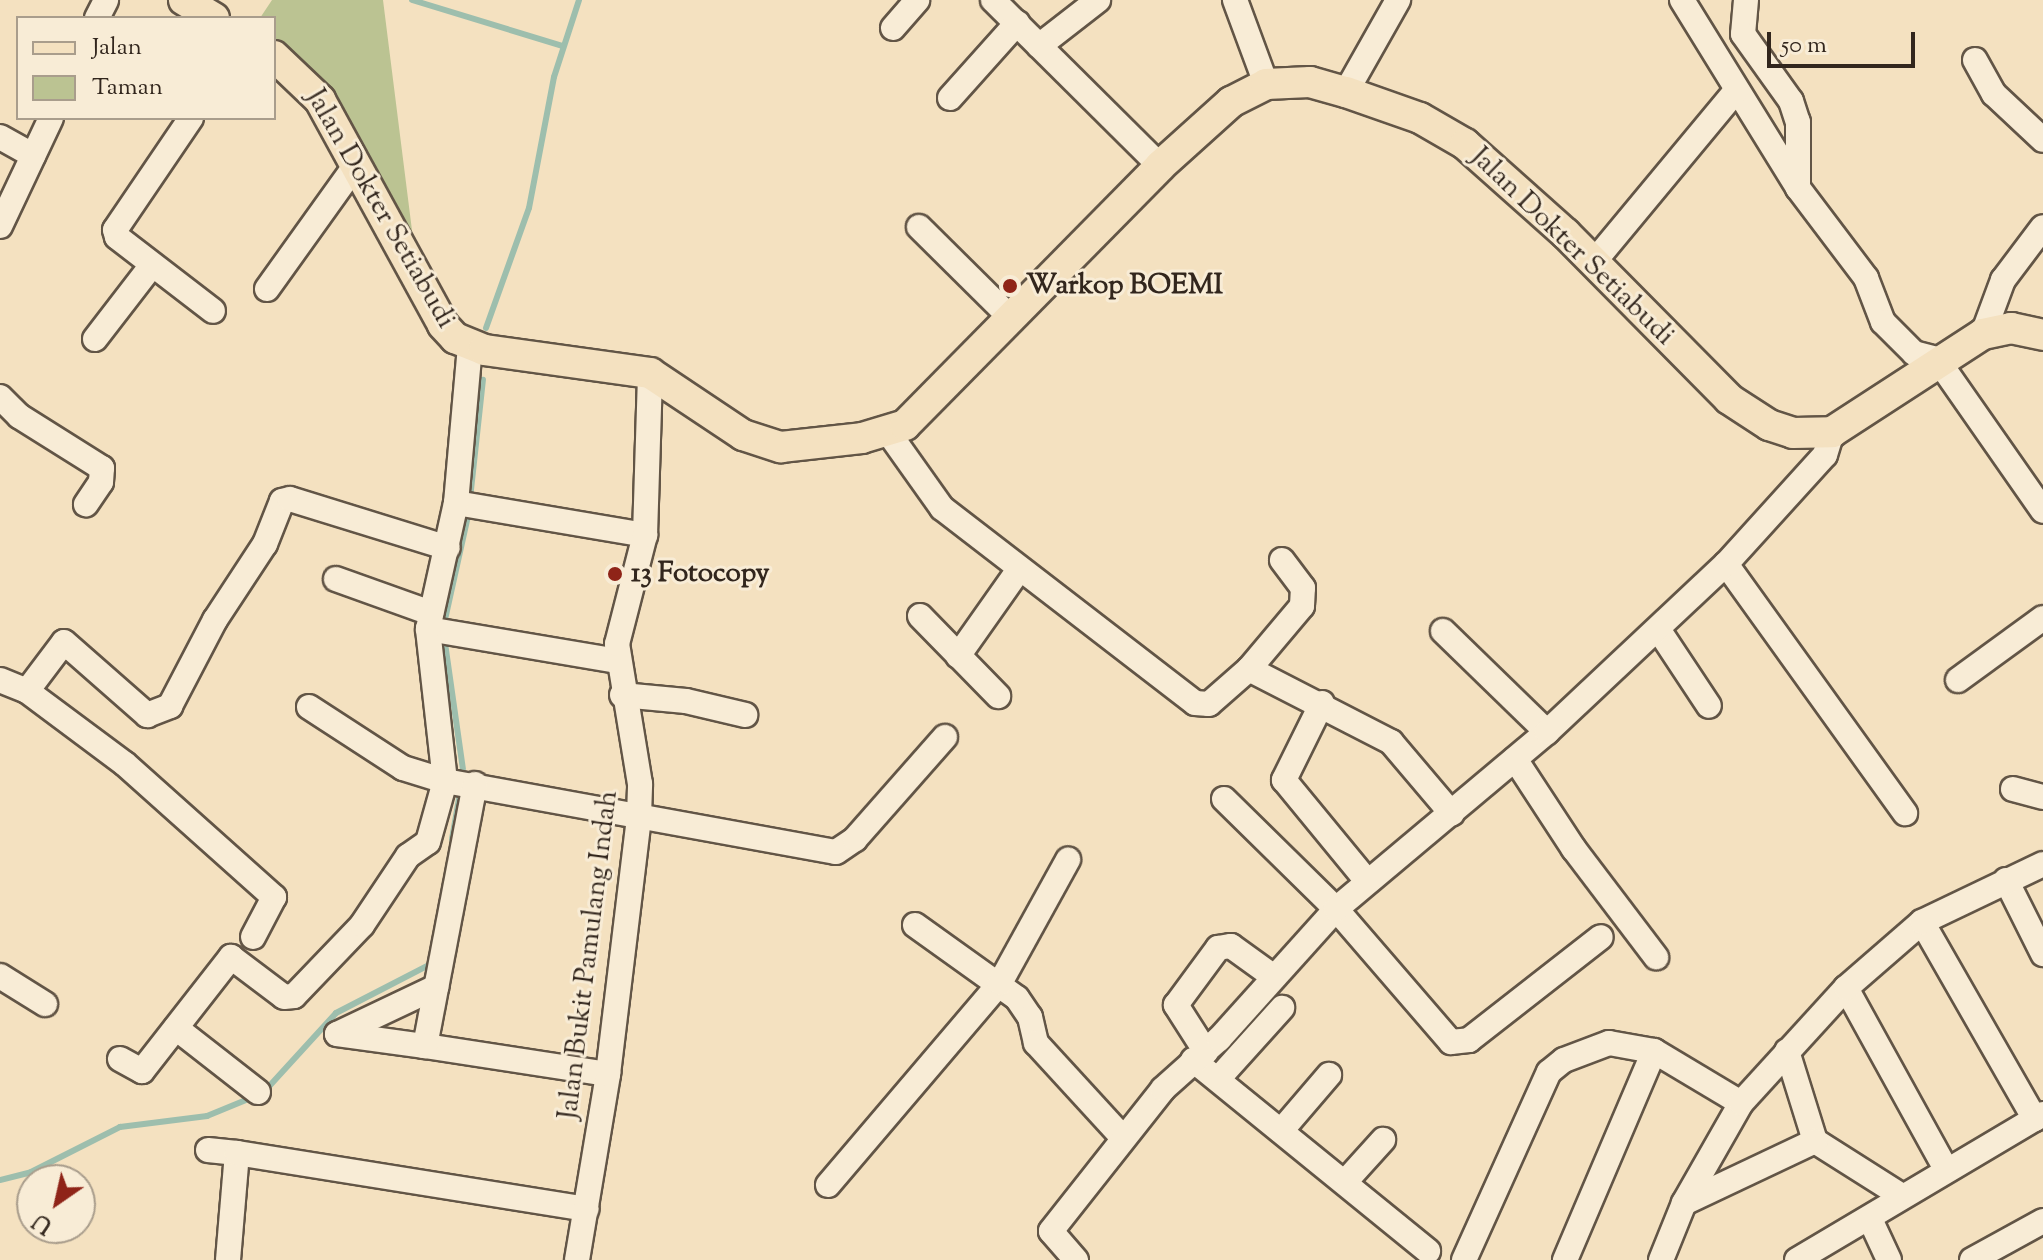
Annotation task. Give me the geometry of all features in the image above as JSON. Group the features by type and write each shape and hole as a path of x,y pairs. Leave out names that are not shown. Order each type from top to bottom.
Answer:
{"main road":[{"path":"184,0 211,16"},
{"name":"Jalan Dokter Setiabudi","path":"276,58 320,100 443,325 470,347 650,373 743,435 769,445 805,447 888,432 905,425 1160,166 1231,102 1266,84 1310,82 1408,113 1465,144 1593,263 1712,383 1753,416 1793,433 1832,432"},
{"path":"1832,432 1937,359 1983,334 2011,328 2043,335"}],"street":[{"path":"893,28 917,0"},
{"path":"993,0 1160,166"},
{"path":"1039,46 1098,0"},
{"path":"1235,0 1266,84"},
{"path":"1346,92 1398,0"},
{"path":"1682,0 1798,188 1866,278 1883,322 1914,353 1937,359 1989,441 2043,511"},
{"path":"1749,2 1743,34 1791,101 1798,122 1798,188"},
{"path":"950,98 1017,23"},
{"path":"1975,60 1994,94 2043,140"},
{"path":"1593,263 1736,91"},
{"path":"0,226 50,120"},
{"path":"190,120 115,230 152,265 213,311"},
{"path":"0,137 33,155"},
{"path":"267,289 355,166"},
{"path":"919,227 1010,317"},
{"path":"1983,334 2003,280 2043,227"},
{"path":"95,339 152,265"},
{"path":"120,1059 142,1071 231,957 284,997 294,996 362,925 408,856 428,842 445,781 432,625 448,548 466,504 470,347"},
{"name":"Jalan Bukit Pamulang Indah","path":"577,1260 608,1074 639,816 640,784 622,695 617,644 645,535 650,373"},
{"path":"0,397 19,416 102,468 101,482 86,504"},
{"path":"888,432 932,498 1018,571 1195,703 1209,704 1249,669 1306,598 1282,560"},
{"path":"1076,1260 1051,1231 1123,1138 1336,909 1547,732 1726,564 1825,455 1832,432"},
{"path":"27,691 64,642 147,715 170,706 215,620 265,544 282,501 448,548"},
{"path":"466,504 645,535"},
{"path":"1726,564 1905,813"},
{"path":"958,656 1018,571"},
{"path":"336,579 432,625 461,634 618,661"},
{"path":"920,616 998,696"},
{"path":"1958,680 2043,618"},
{"path":"1658,629 1709,706"},
{"path":"1443,631 1547,732"},
{"path":"1249,669 1322,703 1391,742 1452,814"},
{"path":"0,680 27,691 159,791 274,897 253,937"},
{"path":"622,695 686,701 745,715"},
{"path":"1322,703 1284,780 1367,881"},
{"path":"309,707 403,768 445,781 475,784 836,852 855,839 945,737"},
{"path":"1515,759 1574,849 1656,957"},
{"path":"425,1046 475,784"},
{"path":"2013,789 2043,797"},
{"path":"1224,799 1336,909 1451,1042 1459,1044 1601,937"},
{"path":"828,1185 1000,983 1068,860"},
{"path":"1661,1260 1684,1203 1741,1103 1846,988 1922,922 2043,864"},
{"path":"2006,880 2043,954"},
{"path":"1797,1260 2039,1116 1922,922"},
{"path":"915,925 1000,983 1026,1010 1036,1043 1123,1138"},
{"path":"1274,977 1231,946 1218,948 1176,1005 1200,1056 1218,1079 1428,1251"},
{"path":"0,976 45,1004"},
{"path":"436,987 337,1034 608,1074"},
{"path":"1846,988 1946,1169"},
{"path":"1218,1079 1282,1008"},
{"path":"176,1028 258,1092"},
{"path":"1464,1260 1549,1072 1586,1049 1609,1043 1654,1051 1741,1103"},
{"path":"1565,1260 1654,1051"},
{"path":"1787,1051 1815,1141 1902,1196"},
{"path":"1281,1131 1329,1075"},
{"path":"1345,1182 1383,1140"},
{"path":"1684,1203 1815,1141"},
{"path":"208,1150 587,1209"},
{"path":"228,1260 237,1153"},
{"path":"1870,1219 1889,1260"},
{"path":"1972,1260 2043,1221"}],"green space":[{"path":"272,0 383,0 418,278 313,86 276,60 276,16 261,16"}],"waterway":[{"path":"412,0 562,46"},
{"path":"486,328 529,208 554,77 579,0"},
{"path":"470,499 483,380"},
{"path":"444,624 469,511"},
{"path":"444,636 463,769"},
{"path":"452,839 459,799"},
{"path":"263,1093 336,1013 431,964"},
{"path":"0,1180 31,1172 120,1127 207,1116 253,1097"}],"place":[{"name":"Warkop BOEMI","path":"1010,286"},
{"name":"13 Fotocopy","path":"615,574"}]}
